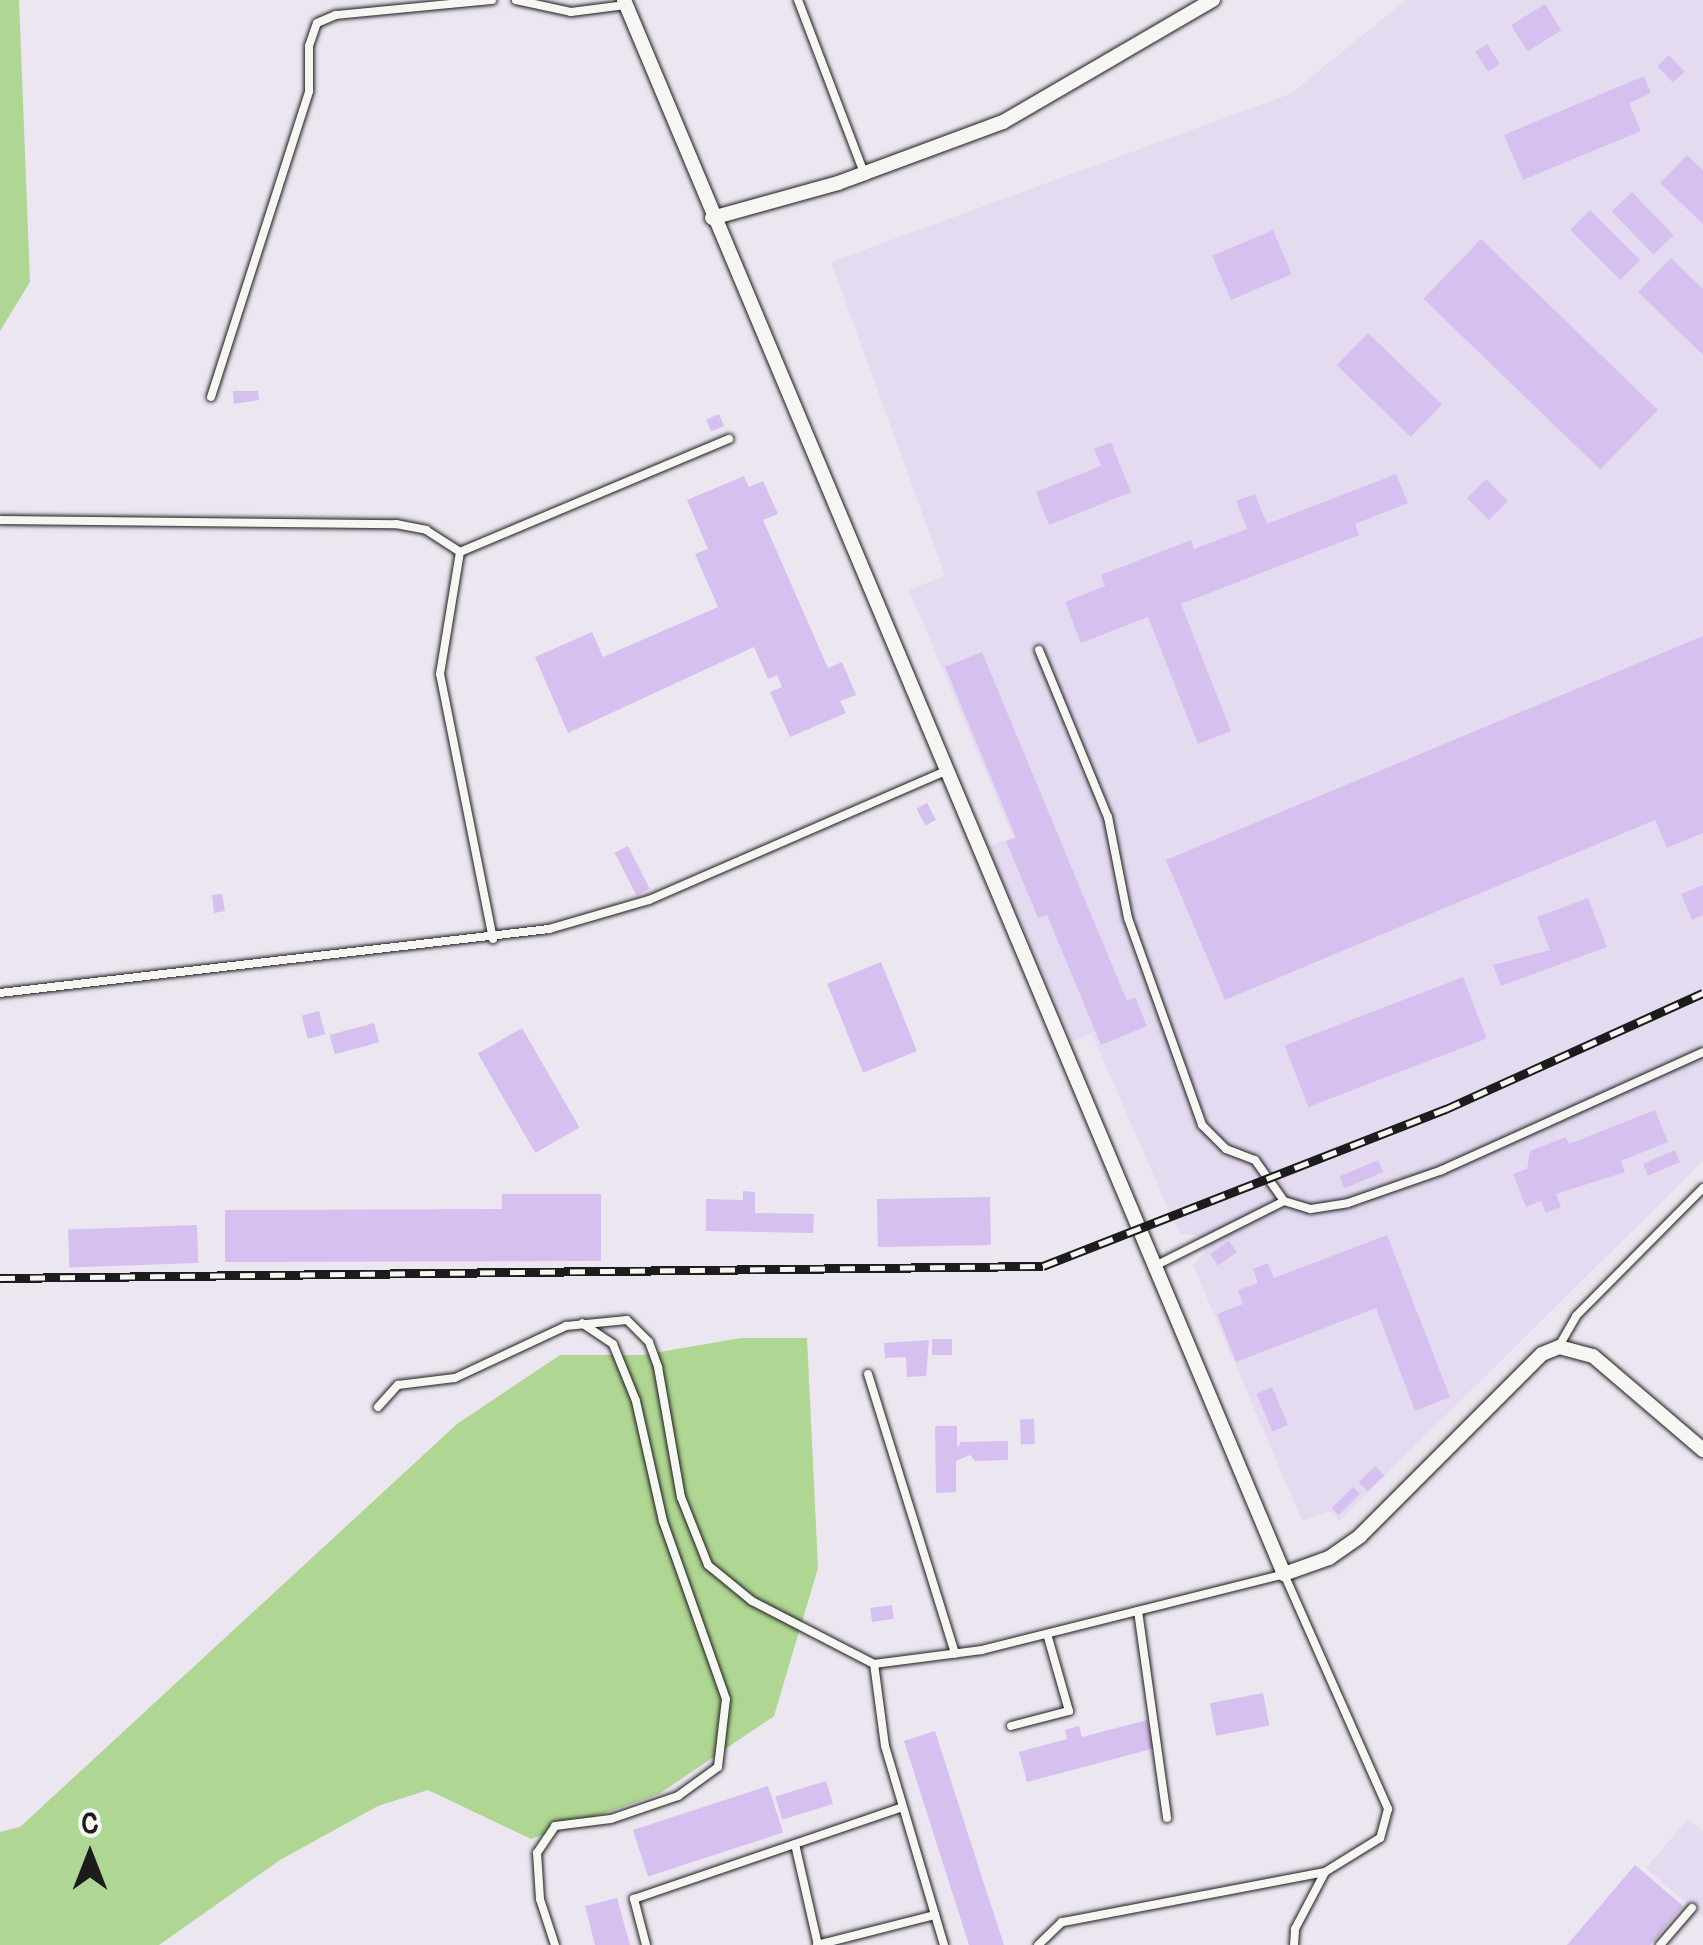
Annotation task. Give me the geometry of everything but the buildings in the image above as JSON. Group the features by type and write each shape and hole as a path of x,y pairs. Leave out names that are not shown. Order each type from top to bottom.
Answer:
{"street":[{"path":"712,218 864,173 1003,122 1213,0"},
{"path":"625,3 712,218 948,770 1152,1268 1284,1574 1329,1558 1360,1536 1542,1354 1558,1347 1593,1356 1703,1450"}],"lane":[{"path":"210,397 309,91 309,46 317,23 336,14 492,0"},
{"path":"516,0 572,12 625,3"},
{"path":"798,0 864,173"},
{"path":"460,552 728,439"},
{"path":"0,520 396,524 426,530 460,552"},
{"path":"460,552 440,674 493,939"},
{"path":"1040,650 1108,817 1128,918 1202,1125 1226,1149 1255,1160 1284,1201 1311,1209 1348,1202 1442,1170 1703,1052"},
{"path":"0,993 493,939 649,900 948,770"},
{"path":"1558,1347 1576,1316 1703,1188"},
{"path":"1152,1268 1284,1201"},
{"path":"378,1407 398,1385 431,1386 582,1324 627,1320 649,1342 681,1497 708,1566 752,1602 874,1664 956,1654 1284,1574 1388,1809 1380,1838 1325,1872 1062,1922 1038,1945"},
{"path":"554,1945 540,1898 537,1853 555,1826 611,1819 678,1796 718,1767 726,1698 663,1522 636,1400 613,1344 582,1324"},
{"path":"868,1374 956,1654"},
{"path":"1138,1611 1168,1818"},
{"path":"1012,1726 1068,1711 1047,1634"},
{"path":"874,1664 884,1746 944,1945"},
{"path":"646,1945 634,1899 903,1807"},
{"path":"795,1844 817,1945 849,1941 935,1915"},
{"path":"1294,1945 1294,1929 1325,1872"},
{"path":"1660,1945 1692,1908"}],"shaded area":[{"path":"1406,0 1703,0 1703,1161 1339,1521 1330,1512 1302,1521 1193,1265 1205,1252 1198,1235 1181,1234 1173,1220 1092,1034 1072,1041 988,846 1013,837 909,590 945,576 831,262 1290,94"},
{"path":"1688,1819 1703,1832 1703,1917 1646,1868"}],"green space":[{"path":"0,0 19,0 30,282 0,331"},
{"path":"741,1338 807,1338 818,1568 774,1716 659,1794 531,1839 428,1790 378,1806 280,1860 159,1945 0,1945 0,1832 20,1827 457,1424 560,1355 642,1355"}],"railway":[{"path":"0,1278 1043,1266 1446,1109 1703,993"}]}
